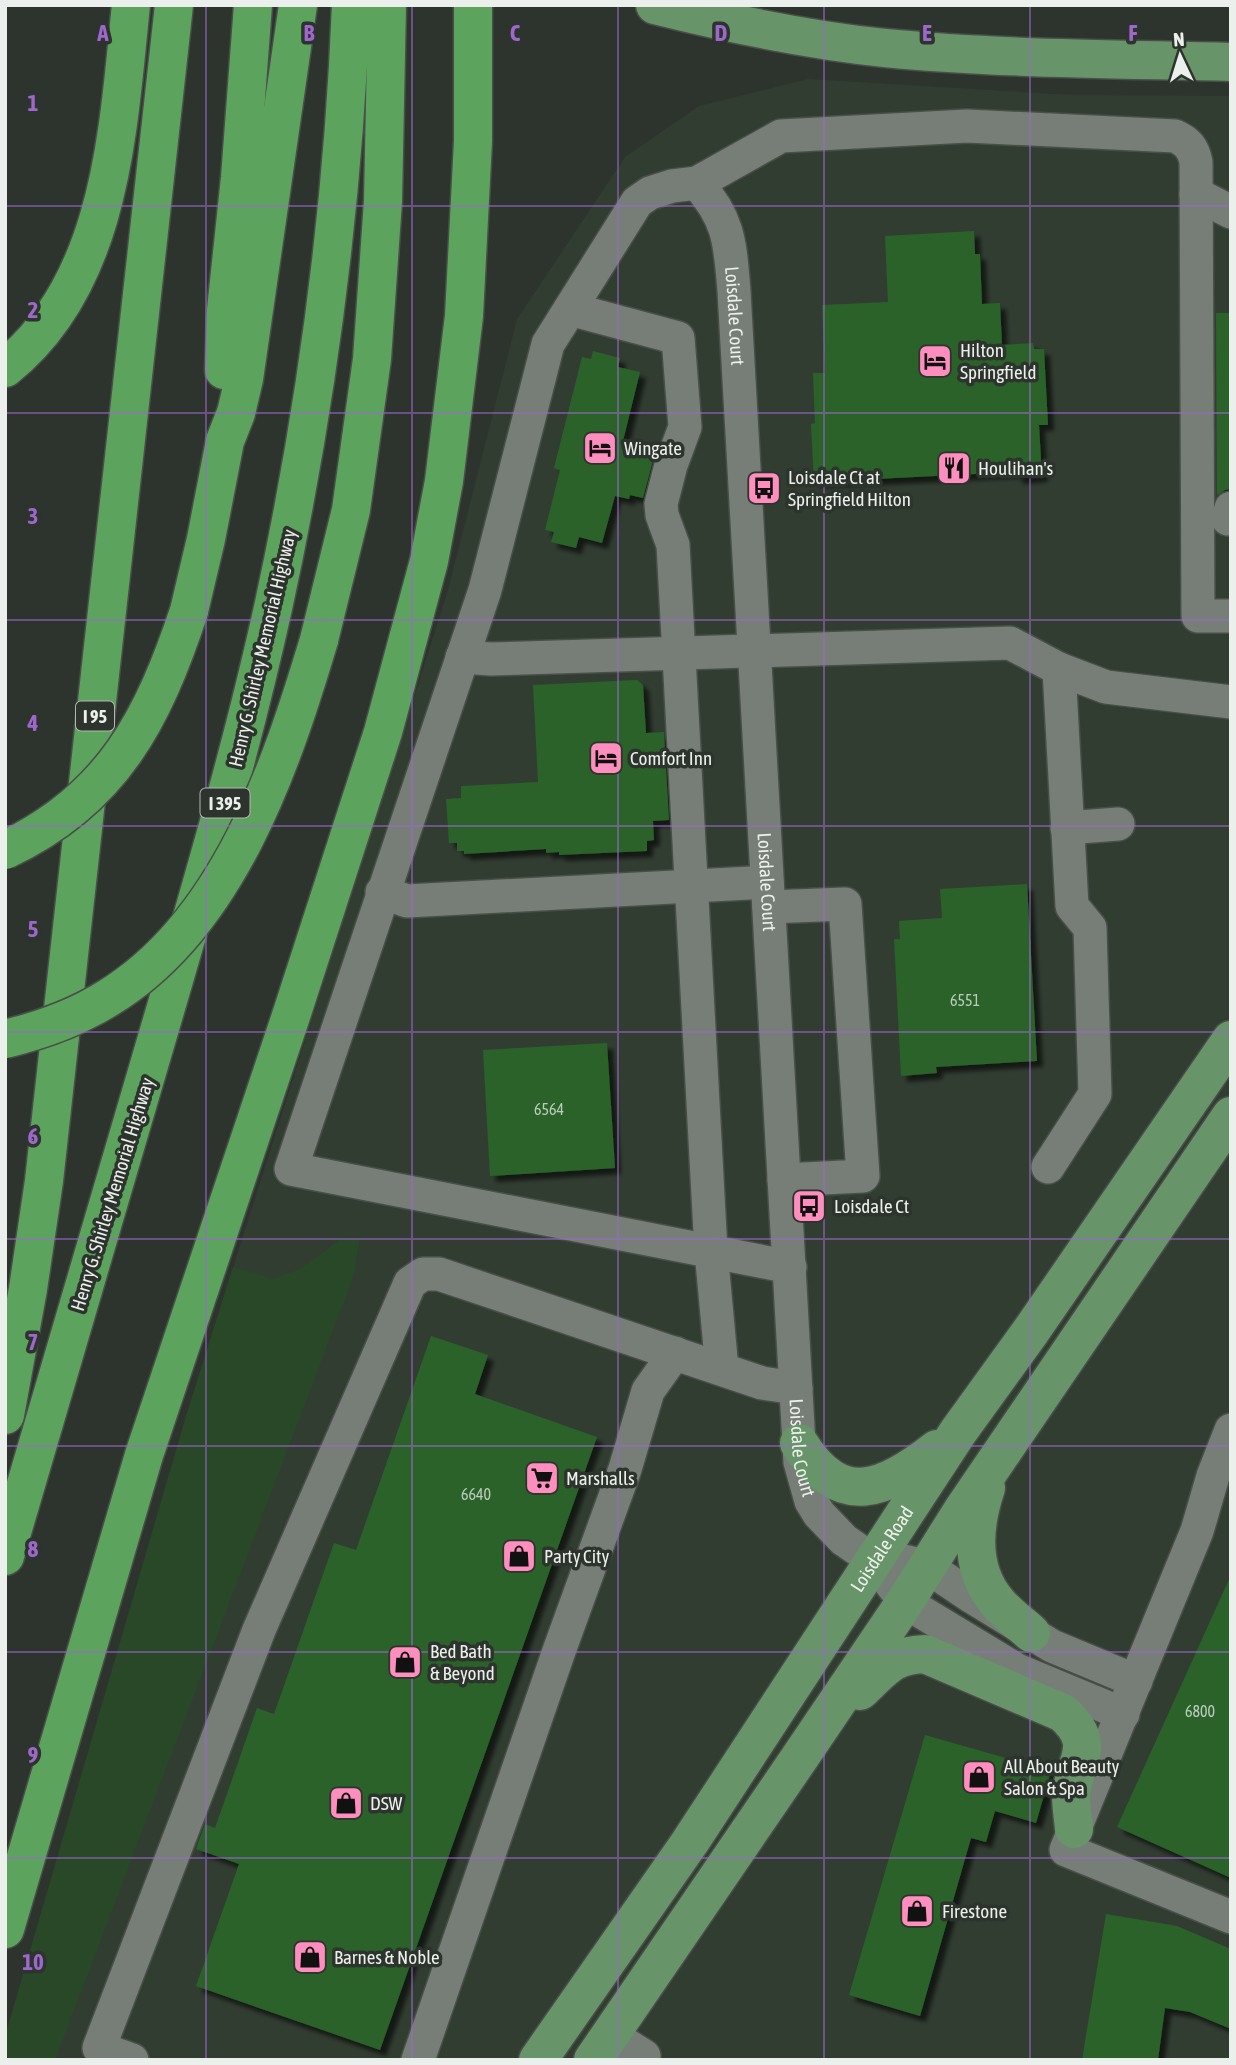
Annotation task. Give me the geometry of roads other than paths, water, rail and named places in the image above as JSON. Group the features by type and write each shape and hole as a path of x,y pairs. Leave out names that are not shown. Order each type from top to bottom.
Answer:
{"highway":[{"path":"11,363 61,306 92,236 117,134 131,5"},
{"path":"5,1929 144,1455 283,1041 374,758 420,600 444,481 464,316 471,204 473,5"},
{"name":"I 95","path":"5,1415 44,1181 174,10"},
{"path":"225,441 220,413 226,310 240,178 252,14"},
{"path":"5,850 57,821 109,773 150,710 169,669 189,611 225,441 236,413 244,379 296,16"},
{"name":"Henry G. Shirley Memorial Highway","path":"5,1556 137,1115 232,780 271,619 299,479 324,313 344,130 350,18"},
{"path":"5,1039 69,1019 110,997 144,971 180,937 231,863 254,820 300,706 351,510 372,359 383,201 387,21"}],"main road":[{"path":"655,5 744,27 883,48 987,55 1228,63"},
{"name":"Loisdale Road","path":"538,2060 690,1842 958,1432 1031,1331 1231,1040"},
{"path":"602,2047 1231,1116"},
{"path":"799,1443 809,1459 837,1481 853,1486 872,1487 891,1481 910,1470 958,1432"},
{"path":"996,1461 977,1520 975,1545 978,1563 997,1603 1031,1633"},
{"path":"798,1760 856,1695 891,1663 905,1655 925,1654 1063,1713 1075,1724 1083,1740 1080,1766 1071,1795 1074,1829"}],"street":[{"path":"789,1266 291,1169 485,590 548,344 637,202 650,193 672,186 697,183 781,136 967,126 1175,136 1185,141 1194,154 1196,194 1198,616 1231,616"},
{"name":"Loisdale Court","path":"697,183 714,202 724,223 730,246 800,1462 811,1501 819,1514 844,1540 873,1560"},
{"path":"1196,194 1231,212"},
{"path":"570,309 678,338 685,427 671,465 661,505 673,545 711,1251 722,1369"},
{"path":"462,657 491,659 1010,643 1059,669 1106,687 1231,702"},
{"path":"1048,1167 1096,1094 1090,928 1072,906 1059,669"},
{"path":"1068,828 1118,824"},
{"path":"382,892 407,901 692,886 845,904 863,1176 784,1180"},
{"path":"132,2060 99,2048 259,1630 410,1283 423,1274 439,1274 762,1383 796,1388"},
{"path":"418,2060 559,1651 625,1469 648,1391 675,1353"},
{"path":"1231,1430 1222,1480 1197,1531 1066,1850 1231,1917"},
{"path":"873,1560 904,1561 926,1566 1052,1646 1136,1681"},
{"path":"873,1560 905,1602 1017,1670 1123,1714"},
{"path":"602,2047 644,2056"}],"place":[{"name":"Hilton Springfield","path":"935,361"},
{"name":"Wingate","path":"600,448"},
{"name":"Houlihan's","path":"954,468"},
{"name":"Loisdale Ct at Springfield Hilton","path":"764,488"},
{"name":"Comfort Inn","path":"606,758"},
{"name":"Loisdale Ct","path":"809,1206"},
{"name":"Marshalls","path":"542,1478"},
{"name":"Party City","path":"519,1556"},
{"name":"Bed Bath & Beyond","path":"405,1662"},
{"name":"All About Beauty Salon & Spa","path":"979,1777"},
{"name":"DSW","path":"346,1803"},
{"name":"Firestone","path":"917,1911"},
{"name":"Barnes & Noble","path":"310,1957"}]}
